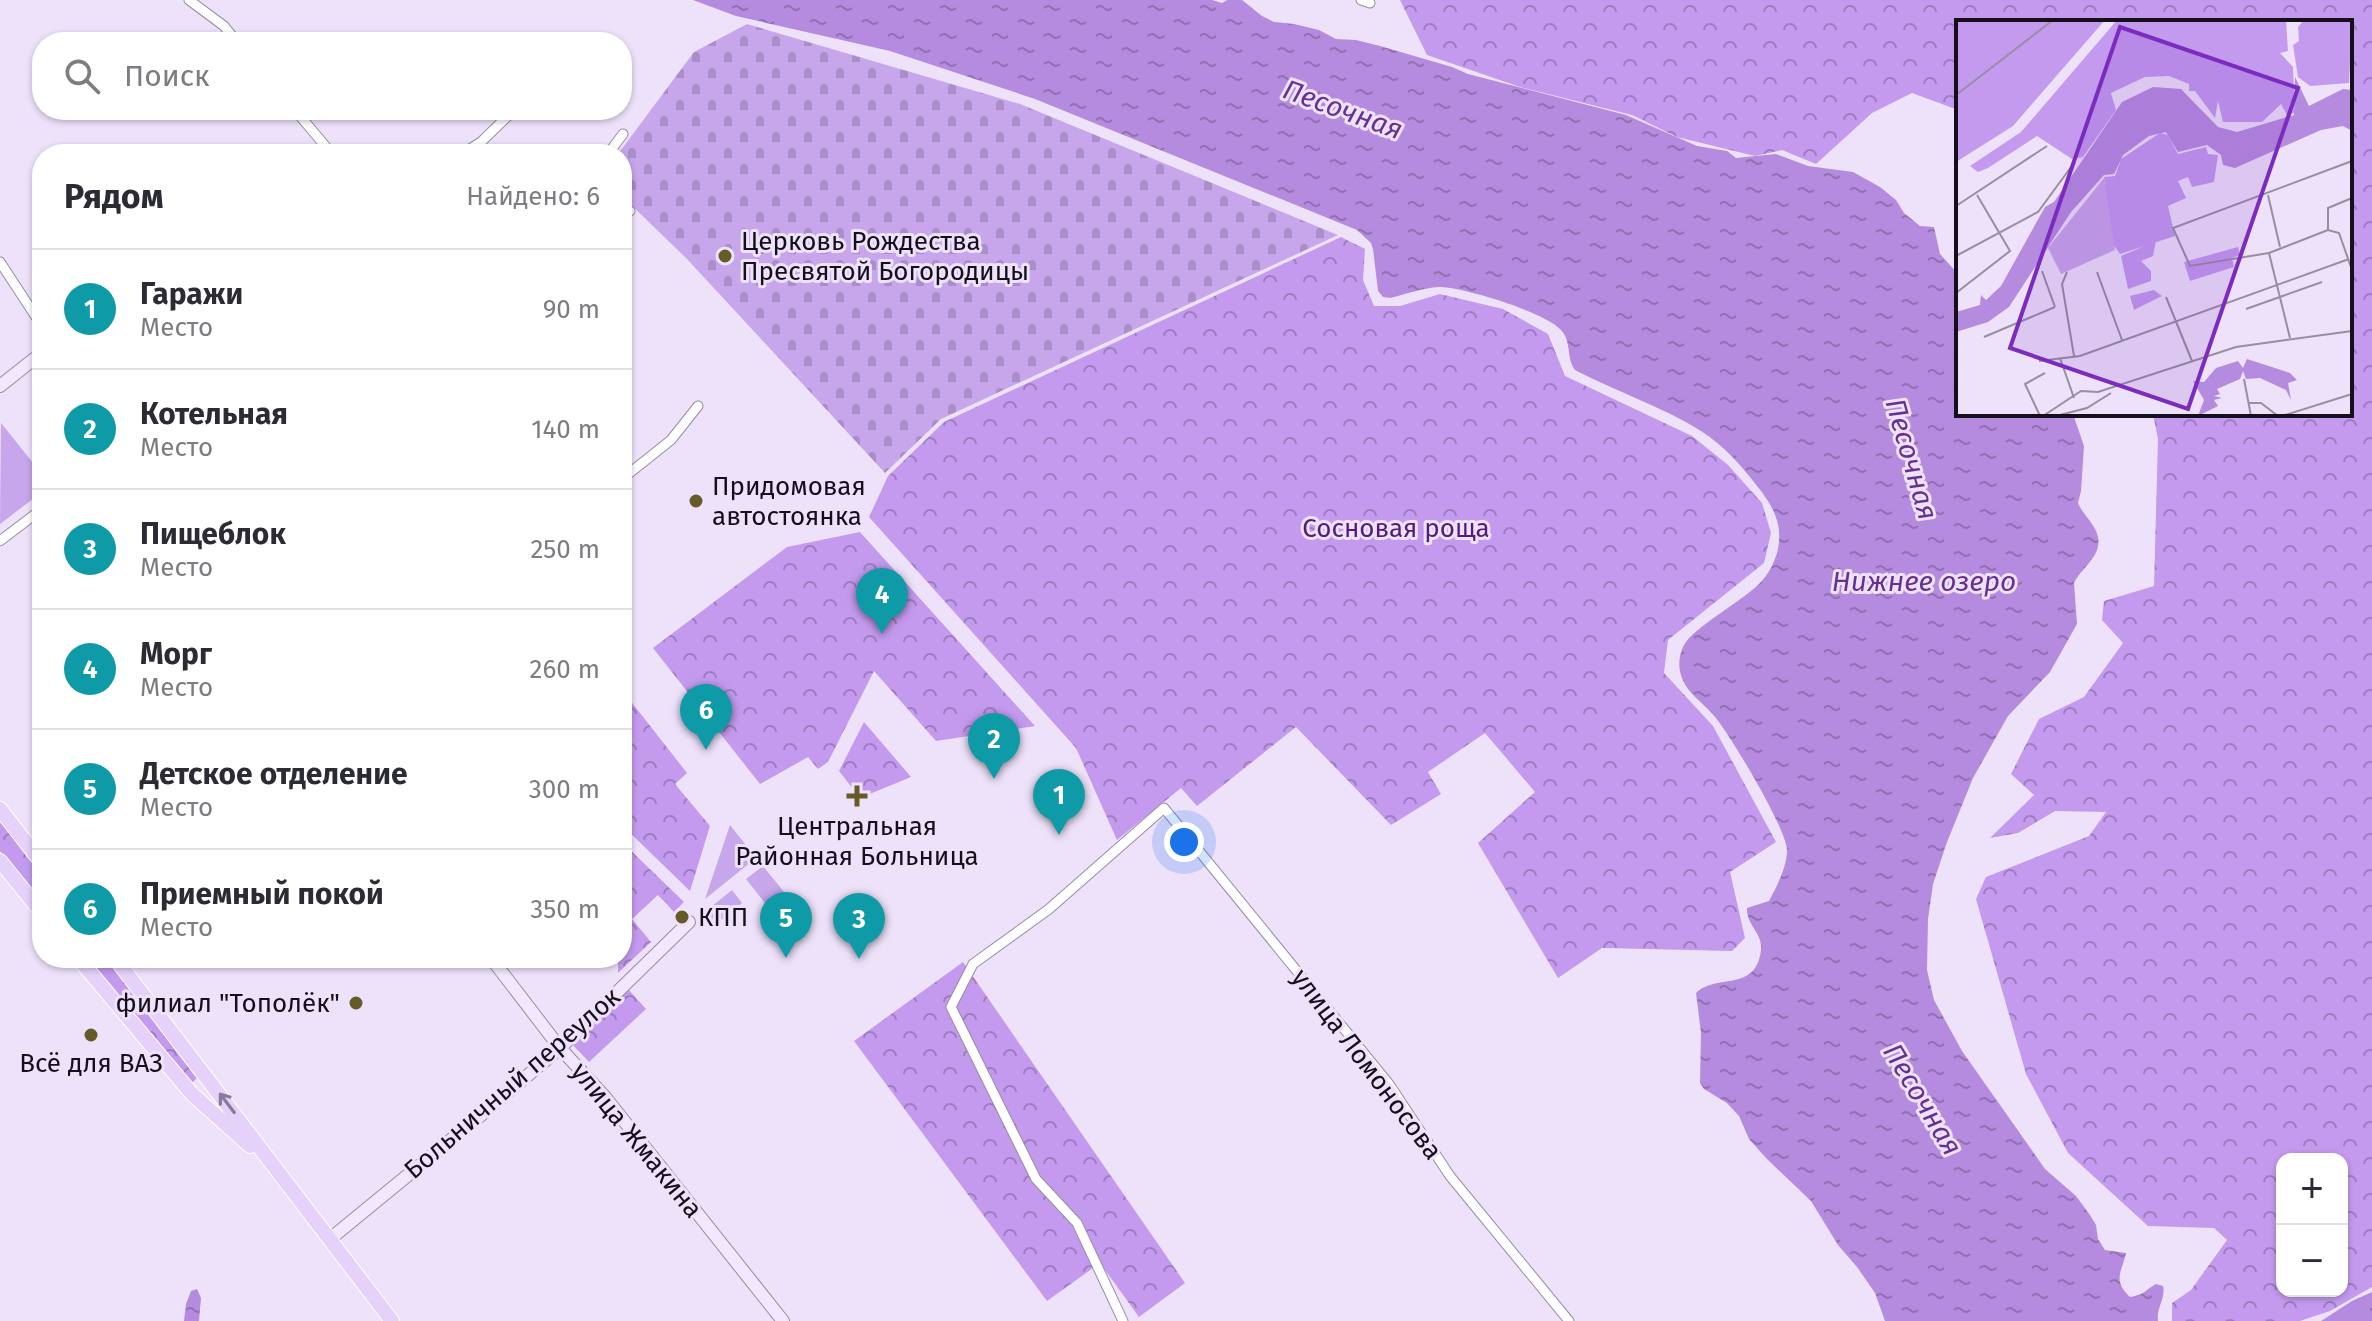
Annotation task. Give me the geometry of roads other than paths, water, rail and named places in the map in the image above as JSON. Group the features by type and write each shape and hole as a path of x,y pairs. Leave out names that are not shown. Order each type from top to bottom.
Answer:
{"main road":[{"path":"0,809 32,850"},
{"path":"0,861 32,901"},
{"path":"86,968 192,1094 273,1166"},
{"path":"123,968 392,1321"},
{"path":"192,1094 209,1079"}],"street":[{"path":"189,0 229,32"},
{"path":"303,120 324,144"},
{"path":"478,144 504,120"},
{"path":"616,144 623,134"},
{"path":"0,262 32,311"},
{"path":"0,386 32,361"},
{"path":"632,471 671,440 698,406"},
{"path":"0,541 32,517"},
{"name":"улица Ломоносова","path":"1123,1321 1077,1223 1036,1179 951,1007 973,964 1049,909 1164,808 1389,1084 1450,1176 1569,1321"},
{"name":"Больничный переулок","path":"330,1239 560,1048 689,922"},
{"name":"улица Жмакина","path":"499,968 560,1048 605,1097 783,1321"}],"water":[{"name":"Нижнее озеро","path":"693,0 1212,0 1222,3 1242,0 1274,22 1319,30 1336,39 1380,46 1468,74 1626,115 1697,146 1727,151 1736,158 1776,154 1808,166 1853,172 1880,187 1920,226 1934,227 1940,254 1956,272 1956,416 2074,416 2084,446 2078,503 2094,527 2098,546 2074,583 2077,624 2050,672 2008,716 1973,778 1947,842 1933,884 1928,919 1927,970 1934,1000 1962,1051 2045,1169 2076,1196 2090,1215 2105,1250 2126,1253 2120,1276 2124,1291 2130,1297 2142,1294 2156,1284 2163,1286 2158,1321 1885,1321 1875,1293 1838,1245 1811,1201 1749,1139 1739,1116 1727,1103 1704,1089 1700,1083 1701,1033 1696,993 1704,987 1744,977 1758,963 1761,944 1747,908 1769,901 1787,856 1778,823 1745,762 1723,727 1687,687 1680,671 1681,652 1689,638 1759,584 1770,570 1779,543 1773,509 1751,478 1724,449 1686,422 1575,370 1561,330 1539,316 1484,296 1450,288 1439,287 1383,297 1378,291 1371,243 1357,230 1035,99 890,51 736,16"},
{"path":"197,1289 201,1298 199,1321 184,1321 191,1291"},
{"path":"2372,1292 2372,1321 2321,1321 2352,1301"}],"place":[{"name":"Церковь Рождества Пресвятой Богородицы","path":"725,256"},
{"name":"Придомовая автостоянка","path":"696,501"},
{"name":"Морг","path":"882,634"},
{"name":"Приемный покой","path":"706,750"},
{"name":"Котельная","path":"994,779"},
{"name":"Центральная Районная Больница","path":"857,796"},
{"name":"Гаражи","path":"1059,835"},
{"name":"КПП","path":"682,917"},
{"name":"Детское отделение","path":"786,958"},
{"name":"Пищеблок","path":"859,959"},
{"name":"филиал \"Тополёк\"","path":"356,1003"},
{"name":"Всё для ВАЗ","path":"91,1035"}],"water label":[{"name":"Песочная","path":"1343,109"},
{"name":"Песочная","path":"1912,459"},
{"name":"Песочная","path":"1923,1099"}],"park label":[{"name":"Сосновая роща","path":"1396,528"}]}
